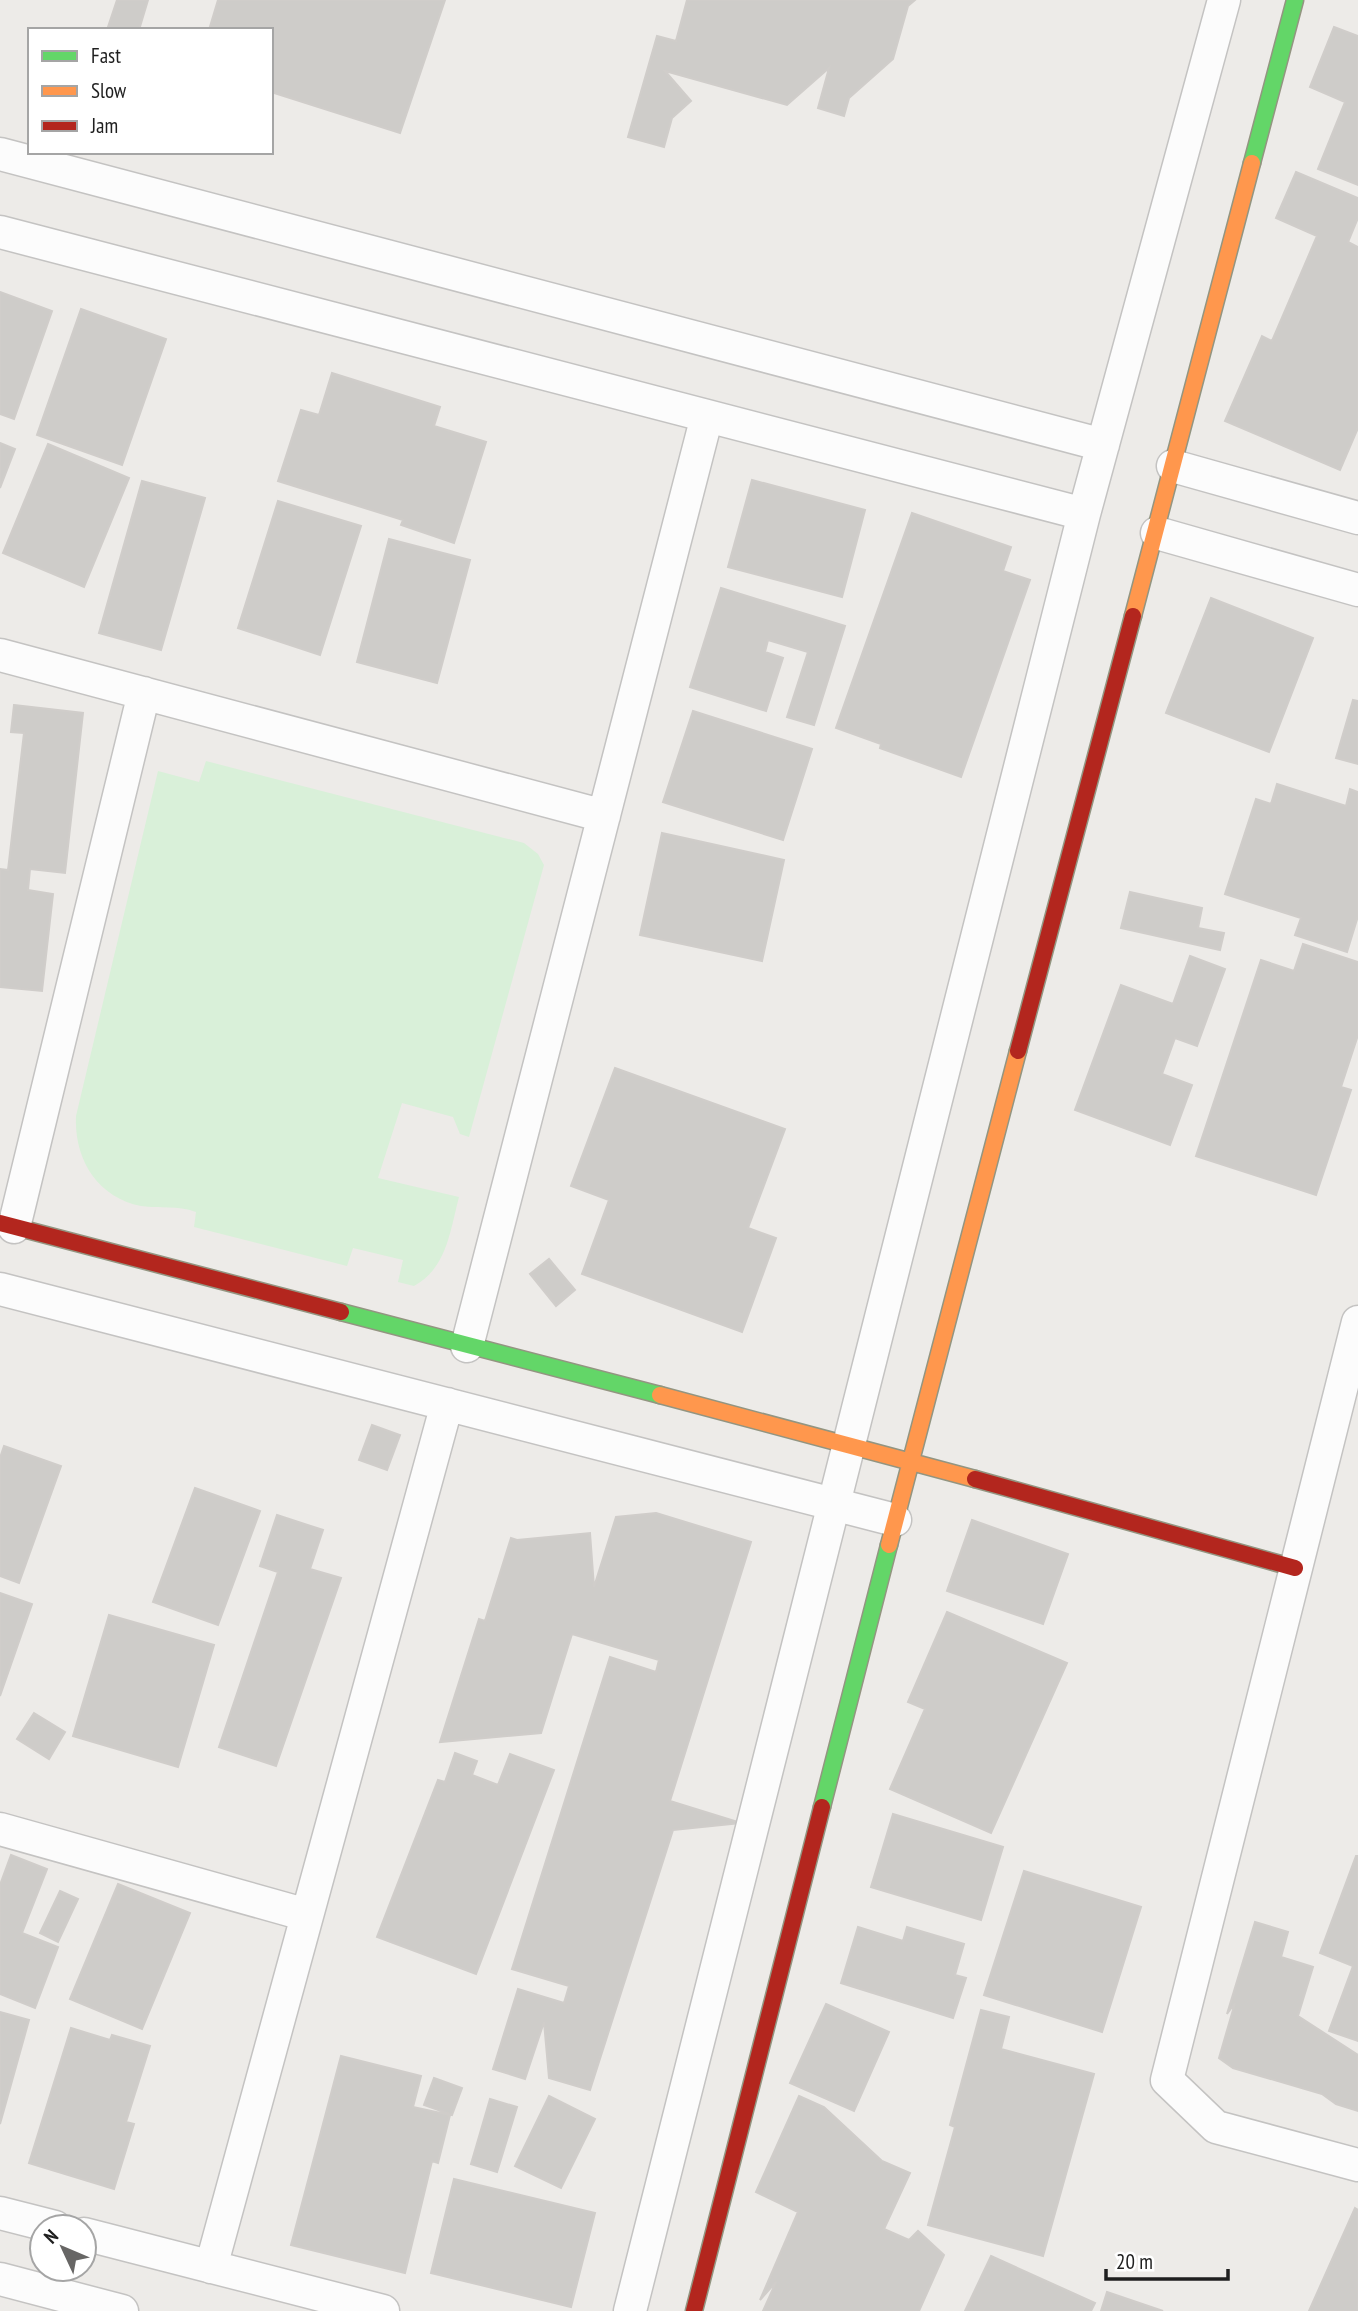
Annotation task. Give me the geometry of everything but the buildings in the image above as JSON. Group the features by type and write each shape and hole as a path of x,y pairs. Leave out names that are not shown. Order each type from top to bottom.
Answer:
{"street":[{"path":"630,2311 832,1502 849,1444 1084,514 1224,0"},
{"path":"694,2311 909,1462 1157,533 1172,466 1295,0"},
{"path":"0,154 1103,445"},
{"path":"0,232 1084,514"},
{"path":"467,1346 707,416"},
{"path":"1172,466 1358,518"},
{"path":"1157,533 1358,590"},
{"path":"0,655 604,816"},
{"path":"145,693 7,1225 849,1444 1295,1568"},
{"path":"0,1289 895,1520"},
{"path":"1358,1322 1167,2080 1216,2127 1358,2165"},
{"path":"211,2267 447,1404"},
{"path":"0,1829 307,1915"},
{"path":"0,2213 28,2220"},
{"path":"98,2238 383,2311"},
{"path":"0,2279 121,2311"}],"green space":[{"path":"206,761 524,843 538,854 544,865 469,1137 460,1134 453,1117 402,1103 378,1178 459,1197 446,1248 434,1269 414,1286 398,1282 403,1260 353,1248 347,1266 194,1227 196,1212 141,1206 125,1201 101,1185 84,1161 76,1132 76,1116 158,771 199,782"}],"traffic: fast":[{"path":"1252,163 1295,0"},
{"path":"341,1312 660,1395"},
{"path":"822,1807 889,1545"}],"traffic: slow":[{"path":"1133,616 1252,163"},
{"path":"889,1545 1018,1051"},
{"path":"660,1395 975,1479"}],"traffic: jam":[{"path":"1018,1051 1133,616"},
{"path":"0,1223 341,1312"},
{"path":"975,1479 1295,1568"},
{"path":"694,2311 822,1807"}]}
